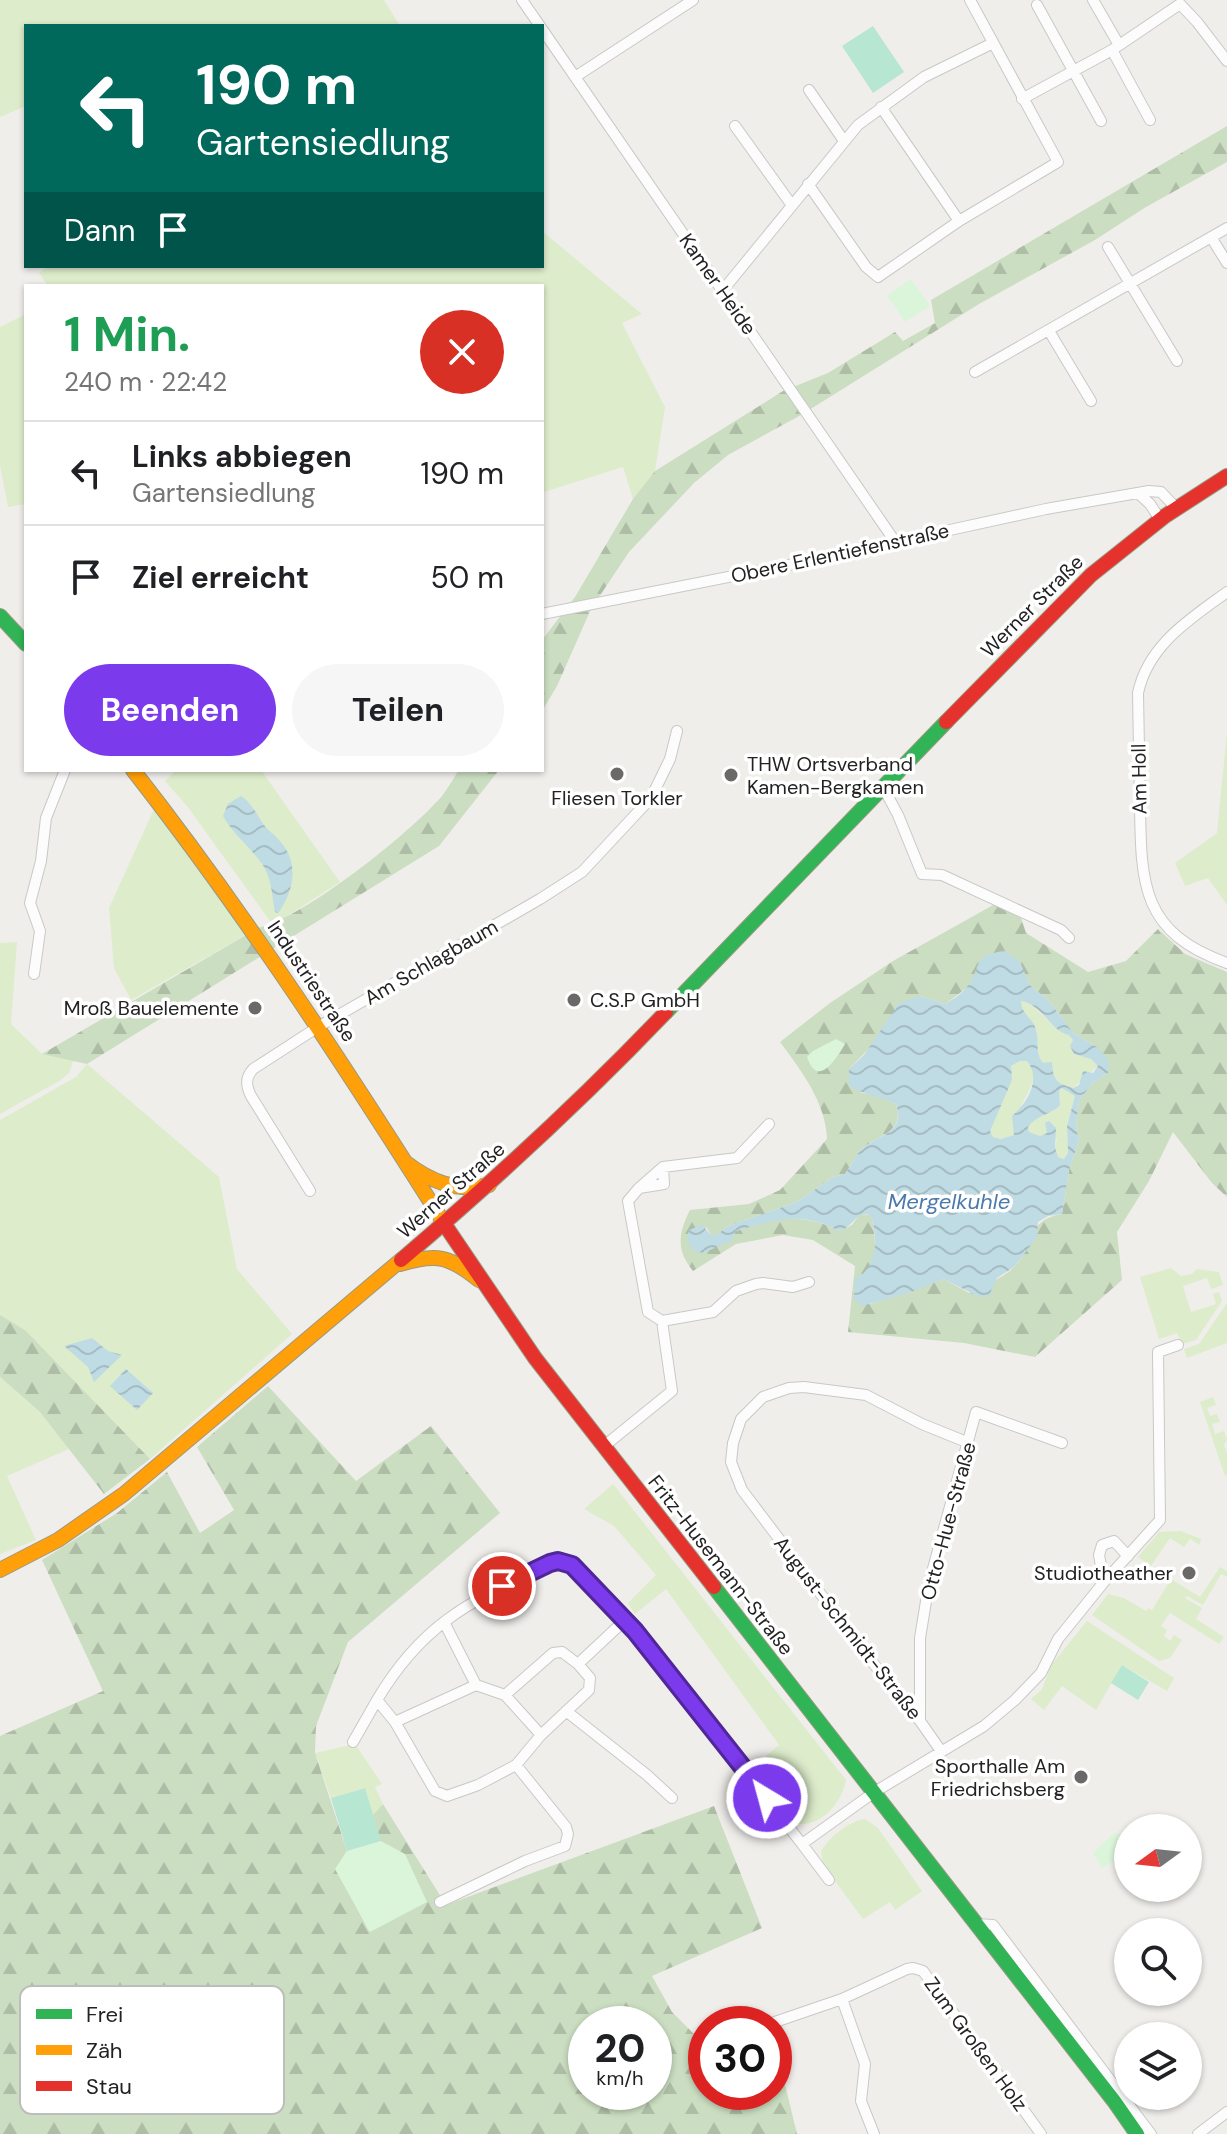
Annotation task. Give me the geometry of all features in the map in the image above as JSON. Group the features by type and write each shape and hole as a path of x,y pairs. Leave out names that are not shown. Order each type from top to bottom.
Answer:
{"main road":[{"name":"Werner Straße","path":"0,1570 58,1540 124,1494 490,1184 586,1095 1072,592 1159,518 1227,476"},
{"path":"0,616 24,642"},
{"name":"Industriestraße","path":"135,772 242,912 444,1224"},
{"path":"405,1162 425,1178 443,1186 473,1189 490,1184"},
{"name":"Fritz-Husemann-Straße","path":"444,1224 479,1280 603,1447 1137,2134"},
{"path":"391,1268 419,1258 444,1255 454,1259 479,1280"}],"street":[{"name":"Kamer Heide","path":"522,0 539,24"},
{"path":"575,77 676,4 693,0"},
{"path":"808,184 866,267 878,277 959,221 1058,162 970,0"},
{"path":"1093,0 1150,120"},
{"path":"1022,99 1115,47 1180,4 1227,61"},
{"path":"1037,5 1101,121"},
{"name":"Kamer Heide","path":"544,31 894,540"},
{"path":"723,290 858,125 924,77 993,43"},
{"path":"809,90 844,141"},
{"path":"881,107 959,221"},
{"path":"735,126 791,204"},
{"path":"975,372 1227,228"},
{"path":"1211,237 1227,263"},
{"path":"1108,247 1177,361"},
{"path":"1049,331 1091,401"},
{"name":"Obere Erlentiefenstraße","path":"544,614 882,546 894,540 1046,509 1138,493 1161,492 1175,507"},
{"path":"1138,493 1159,518"},
{"name":"Am Holl","path":"1227,592 1159,647 1142,676 1138,693 1140,832 1146,890 1154,909 1173,934 1199,952 1227,963"},
{"name":"Am Schlagbaum","path":"310,1191 247,1086 248,1075 318,1027 582,872 651,798 670,759 677,731"},
{"path":"34,974 40,931 30,903 41,861 46,818 64,772"},
{"path":"883,787 922,874 942,875 1061,930 1069,938"},
{"path":"769,1124 737,1158 663,1167 628,1201 648,1312 662,1321 713,1312 736,1291 756,1284 793,1287 809,1282"},
{"path":"603,1447 672,1391 662,1321"},
{"path":"802,1844 873,1793 984,1726 1033,1682 1049,1661 1058,1639 1160,1520 1158,1352 1178,1345"},
{"name":"August-Schmidt-Straße","path":"941,1751 753,1505 735,1477 731,1462 741,1419 763,1397 775,1391 804,1387 866,1395 922,1424 969,1443"},
{"name":"Otto-Hue-Straße","path":"920,1721 920,1638 929,1583 976,1412 1062,1443"},
{"path":"1104,1582 1099,1555 1102,1545 1114,1541 1123,1547 1128,1556"},
{"path":"353,1742 411,1650 444,1622 478,1598 558,1561 572,1565 625,1620 829,1880"},
{"path":"578,1664 625,1620"},
{"path":"444,1622 476,1685"},
{"path":"377,1700 395,1722 435,1791 442,1796 478,1785 516,1765 541,1735 591,1686 590,1678 562,1652 553,1653 505,1695"},
{"path":"395,1722 476,1685 505,1695 541,1735"},
{"path":"566,1711 672,1798"},
{"path":"440,1902 525,1861 565,1846 566,1827 516,1765"},
{"name":"Fritz-Husemann-Straße","path":"976,1924 993,1925 1151,2134"},
{"name":"Zum Großen Holz","path":"792,2016 842,1999 907,1969 923,1971 1041,2134"},
{"path":"842,1999 865,2064 861,2101 874,2134"},
{"path":"1198,2134 1227,2112"}],"green space":[{"path":"0,0 384,0 399,24 24,24 24,107 0,117"},
{"path":"873,26 904,72 873,93 842,46"},
{"path":"1227,126 1227,162 979,304 801,415 728,455 694,483 629,552 591,609 557,686 544,708 544,637 575,597 633,499 655,471 783,391 828,373 895,332 903,341 935,323 931,300"},
{"path":"544,233 642,314 622,323 665,407 655,471 633,499 623,467 544,492 544,284 47,284 39,273 45,268 544,268"},
{"path":"911,279 930,306 905,322 887,295"},
{"path":"24,315 24,504 8,507 0,465 0,327"},
{"path":"1227,732 1227,905 1208,878 1185,886 1175,863 1217,833"},
{"path":"174,772 262,772 340,882 273,925 187,806 165,781"},
{"path":"458,772 497,772 439,846 87,1064 42,1054 258,928 302,908 382,852 442,796"},
{"path":"160,796 258,928 131,1000 114,968 109,908"},
{"path":"995,904 1021,918 1026,933 1088,972 1126,961 1158,929 1185,954 1227,972 1227,1197 1212,1183 1173,1132 1149,1181 1117,1232 1122,1280 1035,1357 964,1343 848,1332 855,1266 813,1240 783,1235 736,1244 693,1271 681,1249 681,1234 690,1210 749,1204 780,1190 827,1139 817,1100 780,1042 830,1003 893,961","holes":["1019,962 1030,985 1050,1002 1073,1033 1097,1047 1108,1073 1093,1083 1079,1100 1076,1127 1079,1140 1069,1170 1062,1214 1050,1217 1036,1228 1021,1259 1009,1271 969,1293 944,1279 870,1304 875,1237 871,1215 860,1214 852,1225 839,1231 820,1223 783,1219 747,1227 692,1250 706,1227 711,1235 717,1235 726,1227 797,1202 833,1177 845,1174 866,1145 893,1128 897,1122 896,1104 877,1095 861,1093 849,1069 920,996 945,1004 968,987"]},
{"path":"17,942 11,1024 42,1054 74,1059 69,1073 61,1080 0,1114 0,943"},
{"path":"1021,1000 1034,1007 1056,1028 1069,1034 1073,1040 1074,1054 1091,1059 1098,1066 1073,1088 1057,1083 1038,1056 1037,1031 1021,1010"},
{"path":"836,1039 845,1044 827,1068 816,1071 807,1057"},
{"path":"1027,1061 1031,1067 1032,1085 1020,1109 1014,1135 1001,1139 993,1137 990,1131 1011,1066"},
{"path":"87,1064 219,1177 237,1269 292,1334 150,1459 25,1330 0,1315 0,1120 76,1077"},
{"path":"1063,1088 1075,1096 1067,1126 1068,1153 1064,1159 1058,1157 1055,1147 1057,1140 1047,1133 1040,1136 1029,1132 1028,1126 1060,1105 1059,1091"},
{"path":"1171,1268 1181,1276 1192,1274 1197,1269 1219,1272 1223,1285 1211,1289 1207,1278 1183,1286 1191,1312 1216,1304 1213,1294 1219,1292 1222,1301 1196,1340 1182,1344 1177,1333 1159,1339 1140,1277"},
{"path":"1227,1303 1227,1343 1187,1358 1184,1349 1199,1344"},
{"path":"0,1315 25,1330 150,1459 104,1494 40,1412 0,1377"},
{"path":"0,1377 40,1412 69,1449 7,1476 36,1540 0,1554"},
{"path":"268,1386 356,1481 431,1426 500,1513 348,1642 316,1726 315,1753 347,1851 336,1869 369,1931 380,1841 373,1815 383,1804 446,1905 714,1806 762,1928 652,1976 669,2006 568,2006 568,2110 672,2110 672,2012 688,2028 688,2110 791,2110 797,2134 0,2134 0,1736 103,1691 42,1560 117,1513 167,1472 200,1533 234,1510 197,1447"},
{"path":"1213,1397 1216,1405 1207,1408 1210,1416 1217,1414 1220,1422 1212,1424 1215,1434 1224,1431 1227,1440 1224,1445 1227,1453 1225,1476 1200,1402"},
{"path":"613,1484 846,1780 835,1805 814,1822 797,1824 752,1768 779,1745 666,1589 635,1614 628,1603 656,1575 614,1526 584,1509"},
{"path":"1181,1531 1201,1539 1200,1545 1190,1539 1184,1547 1170,1538 1151,1566 1138,1557 1159,1532"},
{"path":"1220,1567 1227,1571 1227,1577 1221,1574 1203,1605 1187,1596 1185,1598 1202,1608 1196,1619 1224,1637 1219,1644 1170,1613 1161,1626 1167,1630 1164,1636 1170,1641 1174,1635 1182,1640 1170,1658 1159,1661 1092,1615 1108,1594 1124,1598 1146,1611 1148,1608 1152,1610 1171,1579 1200,1597"},
{"path":"1087,1621 1174,1678 1167,1691 1122,1665 1096,1710 1062,1686 1044,1710 1031,1699 1042,1689 1052,1664"},
{"path":"1122,1665 1149,1682 1138,1700 1111,1683"},
{"path":"355,1744 382,1784 375,1787 383,1804 373,1815 364,1788 331,1798 315,1753"},
{"path":"365,1788 381,1841 347,1851 331,1798"},
{"path":"865,1819 878,1828 922,1891 895,1910 890,1902 863,1919 823,1865 821,1851 840,1830"},
{"path":"1114,1833 1114,1861 1102,1868 1093,1853"},
{"path":"381,1841 405,1854 427,1902 370,1932 335,1869 347,1851"}],"water":[{"path":"241,796 284,847 292,865 291,885 278,913 275,912 267,872 223,816 228,804"},
{"name":"Mergelkuhle","path":"1005,951 1020,962 1030,985 1050,1002 1073,1033 1097,1047 1109,1061 1108,1073 1093,1083 1079,1100 1076,1127 1079,1140 1069,1170 1062,1214 1048,1216 1038,1222 1037,1237 1014,1267 997,1278 989,1296 979,1297 944,1279 862,1306 854,1299 855,1279 863,1274 872,1260 875,1242 871,1216 866,1214 839,1231 800,1219 776,1221 736,1231 731,1241 703,1253 692,1250 687,1237 689,1230 702,1225 711,1235 717,1235 726,1227 797,1202 833,1177 845,1174 866,1145 888,1133 897,1122 896,1104 849,1086 849,1069 864,1055 899,1003 920,996 945,1004 966,988 981,959","holes":["1021,1001 1035,1007 1062,1033 1069,1035 1073,1040 1070,1046 1074,1054 1091,1059 1098,1066 1093,1073 1083,1071 1079,1085 1073,1088 1059,1082 1053,1073 1052,1062 1043,1063 1034,1026","1027,1061 1033,1083 1027,1098 1012,1116 1014,1135 1001,1139 993,1137 990,1131 1012,1080 1011,1066","1062,1088 1075,1096 1067,1126 1068,1153 1064,1159 1058,1157 1056,1128 1049,1121 1045,1123 1047,1133 1040,1136 1029,1132 1028,1127 1060,1105 1059,1091"]},
{"path":"92,1338 108,1351 122,1355 94,1382 88,1367 64,1346"},
{"path":"126,1369 153,1393 137,1410 110,1386"}],"traffic: fast":[{"path":"0,616 24,642"},
{"path":"666,1012 946,722"},
{"path":"714,1587 1137,2134"}],"traffic: slow":[{"path":"135,772 296,995 447,1228"},
{"path":"405,1162 444,1184 466,1187 489,1185"},
{"path":"400,1264 424,1258 442,1259 451,1261 479,1280"},
{"path":"0,1570 58,1540 124,1494 401,1260"}],"traffic: jam":[{"path":"946,722 1091,575 1165,516 1227,476"},
{"path":"401,1260 537,1139 666,1012"},
{"path":"447,1228 535,1358 714,1587"}],"place":[{"name":"Fliesen Torkler","path":"617,774"},
{"name":"THW Ortsverband Kamen-Bergkamen","path":"731,775"},
{"name":"C.S.P GmbH","path":"574,1000"},
{"name":"Mroß Bauelemente","path":"255,1008"},
{"name":"Studiotheather","path":"1189,1573"},
{"name":"Sporthalle Am Friedrichsberg","path":"1081,1777"}],"route":[{"path":"502,1586 550,1563 558,1561 572,1565 635,1631 767,1798"}]}
